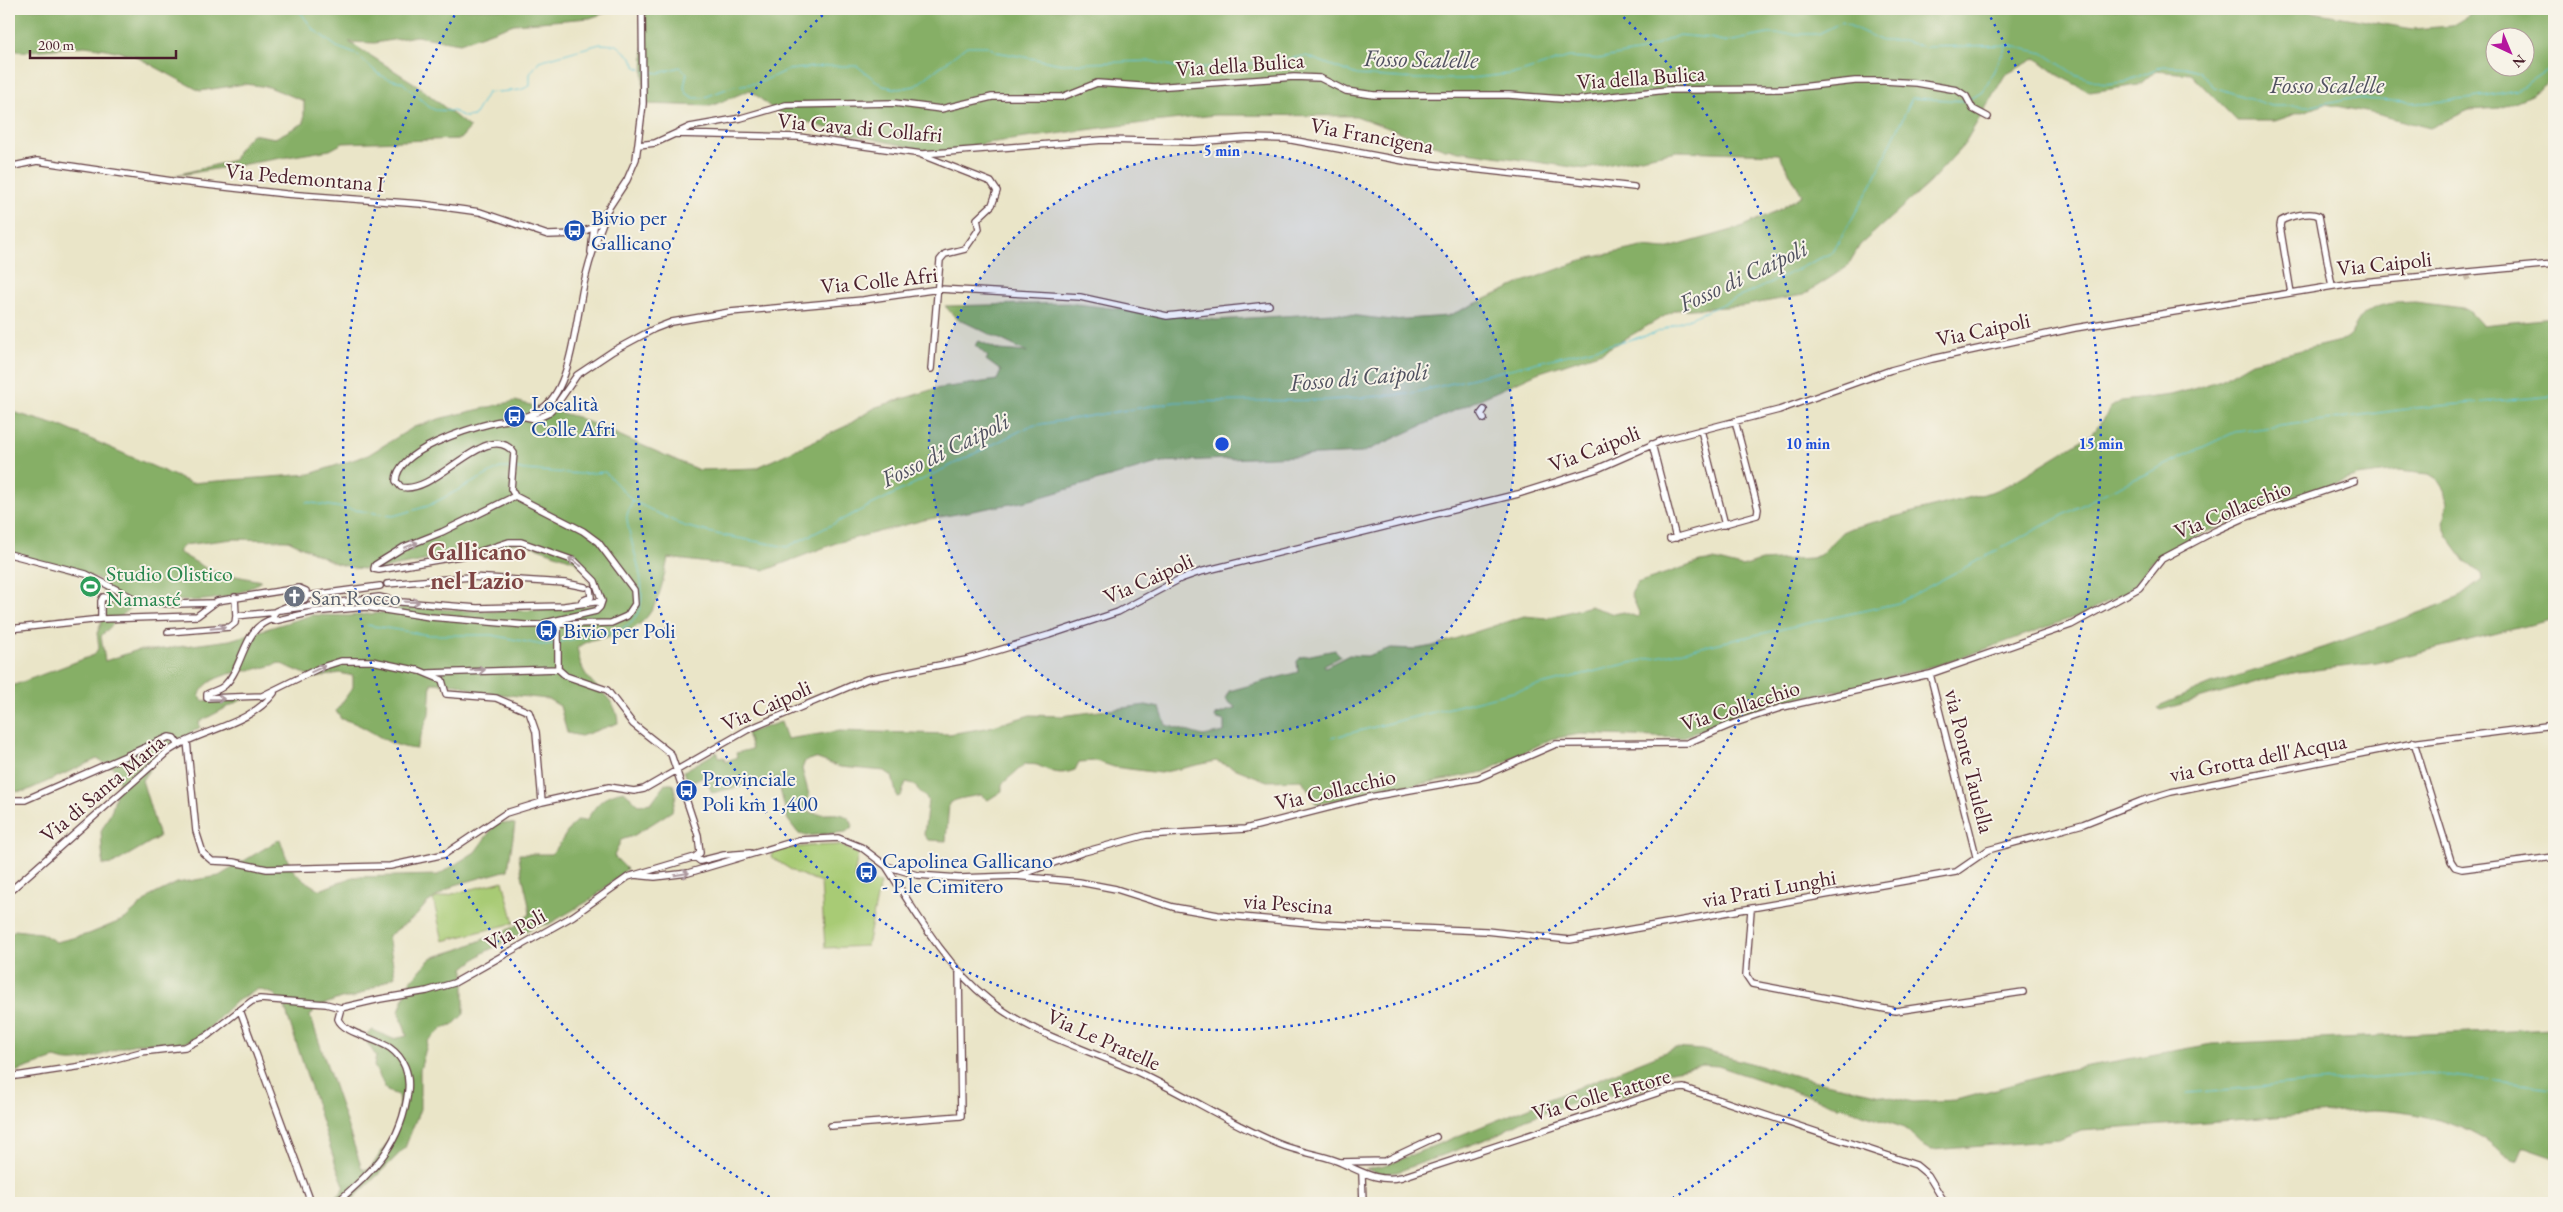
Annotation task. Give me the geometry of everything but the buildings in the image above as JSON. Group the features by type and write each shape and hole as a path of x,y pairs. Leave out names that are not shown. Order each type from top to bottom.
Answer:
{"street":[{"path":"590,262 594,226 609,208 631,172 639,145 643,81 642,9"},
{"name":"Via della Bulica","path":"639,145 652,144 695,126 741,118 786,105 894,103 941,109 992,97 1062,97 1097,83 1154,87 1294,77 1320,78 1346,92 1374,96 1516,95 1576,100 1667,90 1789,89 1855,81 1891,81 1957,90 1966,96 1973,109 1988,117"},
{"name":"Via Cava di Collafri","path":"673,134 799,137 922,154 1103,140"},
{"name":"Via Francigena","path":"1103,140 1193,142 1256,138 1290,139 1409,162 1634,187"},
{"path":"922,154 991,182 997,191 992,205 977,219 979,229 966,248 945,254 941,258 931,369"},
{"name":"Via Pedemontana I","path":"9,167 37,161 172,181 286,194 421,204 480,212 548,235 579,234 594,226"},
{"path":"526,417 550,402 561,385 590,262 609,208"},
{"path":"2291,293 2280,224 2284,219 2316,214 2320,218 2332,286"},
{"path":"594,226 600,232"},
{"path":"579,234 592,243"},
{"name":"Via Caipoli","path":"186,741 196,832 204,855 212,861 270,869 372,868 392,866 448,854 506,813 542,802 609,787 640,790 747,730 873,677 977,657 1118,612 1180,579 1200,572 1518,494 1597,469 1652,444 1779,410 1892,370 1932,359 2074,328 2332,286 2554,264"},
{"name":"Via Colle Afri","path":"515,496 511,489 515,458 509,448 490,444 476,450 423,484 404,488 396,481 398,472 404,464 424,449 484,426 526,417 535,420 545,415 557,404 577,375 618,348 668,323 742,311 863,300 939,289 1080,297 1172,317 1269,306"},
{"path":"1484,410 1481,414 1484,419"},
{"path":"1652,444 1673,538 1725,525 1757,515 1758,509 1735,422"},
{"path":"1701,430 1725,525"},
{"name":"Via Collacchio","path":"1015,876 1084,852 1146,835 1245,829 1370,797 1478,778 1559,743 1686,743 1735,722 1783,706 1930,674 2067,627 2136,590 2162,559 2214,531 2244,518 2354,482"},
{"path":"275,614 277,621 320,611 371,607 430,617 540,625 558,625 619,621 632,610 635,594 624,576 593,537 515,496 442,532 400,549 374,567 377,570 472,554 509,542 521,542 575,561 595,581 602,601 600,607 596,611 540,625"},
{"path":"9,554 86,574 141,602"},
{"path":"387,584 471,578 512,582 565,582 588,588 592,594 589,599 573,602 570,606"},
{"path":"380,586 306,596 303,600 288,605 260,626 243,650 232,674 223,687 207,694 207,698 255,698 275,691 319,668 338,662 372,661 440,673 558,667"},
{"path":"101,619 101,601 104,596 141,602 184,604 212,603 235,597 299,588 305,591 306,596"},
{"path":"168,632 232,627 236,616 235,597"},
{"path":"236,616 275,614 378,597 401,602 435,603 469,608 570,606 602,601"},
{"path":"9,629 101,619 192,616 202,614 212,603"},
{"path":"192,616 192,630"},
{"path":"558,625 558,667 566,676 609,691 633,724 668,751 700,841 700,853 695,857"},
{"path":"418,670 442,680 446,694 496,698 529,712 536,732 542,802"},
{"name":"via Ponte Taulella","path":"1930,674 1976,856"},
{"name":"Via di Santa Maria","path":"9,892 164,754 186,741 252,713 265,704 275,691"},
{"name":"via Grotta dell'Acqua","path":"1976,856 1995,848 2086,823 2164,794 2414,742 2554,725"},
{"path":"9,800 23,801 169,737 174,738 179,745"},
{"path":"2414,742 2451,861 2455,867 2462,868 2554,857"},
{"path":"634,875 655,877 695,872 802,840 838,838 861,847 886,866 924,876 1015,876"},
{"name":"Via Poli","path":"341,1008 432,990 459,981 573,916 634,875 695,857 700,861 724,855 757,852"},
{"name":"via Prati Lunghi","path":"1563,940 1581,940 1956,872 1976,856"},
{"name":"Via Le Pratelle","path":"886,866 921,922 959,971 993,1004 1041,1032 1132,1069 1280,1145 1338,1162 1362,1174"},
{"name":"via Pescina","path":"1015,876 1102,886 1173,907 1213,915 1322,924 1478,930 1563,940"},
{"path":"1751,910 1746,975 1752,984 1896,1010 2022,992"},
{"path":"831,1126 961,1116 959,971"},
{"path":"9,1077 96,1064 141,1052 185,1047 207,1036 240,1010 258,999 326,1004 341,1008 338,1019 342,1026 384,1044 399,1056 405,1067 408,1086 403,1118 392,1144 372,1171 336,1203"},
{"path":"240,1010 308,1198"},
{"name":"Via Colle Fattore","path":"1362,1174 1381,1178 1399,1178 1511,1139 1666,1090 1682,1088 1698,1090 1916,1165 1928,1175 1945,1203"},
{"path":"1338,1162 1385,1161 1436,1137"},
{"path":"1362,1174 1363,1203"}],"green space":[{"path":"9,9 617,9 590,18 514,24 460,43 416,36 375,43 349,42 417,85 470,128 460,139 343,143 330,150 173,176 234,160 240,147 252,134 275,138 304,123 304,101 269,87 244,84 200,91 133,55 106,49 85,46 22,52 9,49"},
{"path":"644,9 2153,9 2200,12 2234,9 2295,9 2413,29 2451,26 2481,9 2554,9 2554,77 2531,95 2500,108 2469,110 2430,128 2326,104 2275,121 2237,121 2191,74 2155,71 2139,85 2090,92 2061,77 2036,58 2005,75 1963,146 1929,183 1860,245 1847,267 1803,295 1742,306 1675,310 1602,352 1537,373 1362,453 1161,462 1027,501 924,520 836,543 766,570 668,558 663,583 654,606 640,624 616,635 591,640 577,648 581,665 586,675 609,699 617,713 618,723 581,736 567,733 560,706 548,699 479,692 458,684 431,683 429,714 416,749 404,747 341,719 336,711 353,687 353,676 340,673 315,678 279,663 223,676 213,680 204,687 199,696 204,701 222,697 243,699 199,722 200,727 162,752 142,780 159,837 113,864 103,865 101,831 112,810 119,780 114,768 97,759 26,791 9,792 9,687 94,655 99,647 97,633 105,615 102,580 9,554 9,411 63,427 191,483 310,474 368,455 414,427 442,418 515,401 577,417 699,470 756,468 846,426 876,407 934,389 997,380 1001,371 986,360 988,357 975,345 979,341 999,350 1027,352 956,318 945,306 1068,303 1216,320 1332,313 1392,320 1448,316 1523,282 1589,258 1642,247 1665,249 1736,229 1779,210 1802,195 1779,154 1676,151 1586,169 1445,149 1356,116 1215,115 988,143 939,153 835,131 775,111 750,90 711,106 643,104","holes":["233,539 288,540 335,563 354,568 377,570 521,542 575,561 599,588 598,604 559,609 499,611 439,609 436,605 411,605 390,612 349,616 312,615 230,640 155,650 138,650 105,661 101,636 139,599 187,601 218,598 233,595 261,581 211,571 178,552 184,545"]},
{"path":"2415,302 2463,308 2469,311 2482,325 2554,318 2554,619 2377,663 2298,672 2267,679 2161,710 2158,708 2211,684 2283,662 2438,606 2461,596 2482,580 2481,574 2466,562 2447,536 2443,523 2447,502 2444,490 2437,479 2429,474 2398,471 2357,476 2195,536 2152,562 2131,589 2086,613 1952,661 1842,690 1781,702 1680,738 1580,734 1551,739 1484,772 1317,804 1302,780 1267,781 1216,761 1160,773 1114,767 1096,761 1079,762 1075,770 1064,773 1051,771 1037,765 1025,764 1002,784 1002,791 988,800 981,795 949,803 946,841 928,840 924,835 928,800 913,784 906,782 901,796 897,797 892,776 885,771 840,767 815,758 805,761 802,769 809,795 805,807 809,812 815,814 844,815 853,826 846,832 806,836 798,833 788,820 777,778 712,793 705,777 688,782 684,771 717,752 720,758 724,757 725,762 737,757 736,753 752,749 747,733 781,722 787,739 839,731 949,734 986,728 1030,715 1061,716 1146,705 1160,708 1166,725 1203,736 1224,732 1224,721 1215,718 1216,715 1236,708 1225,699 1229,691 1298,672 1297,661 1301,657 1335,650 1341,656 1324,665 1325,667 1349,655 1367,656 1391,648 1416,649 1433,646 1524,616 1547,618 1590,606 1614,614 1624,612 1637,617 1640,615 1631,594 1637,583 1700,562 1714,560 1742,567 1761,561 1811,558 1820,555 1842,532 1851,528 1991,492 2010,484 2090,435 2104,419 2110,408 2121,401 2171,395 2193,389 2221,380 2252,362 2340,341 2350,334 2365,313 2372,309 2386,304"},
{"path":"665,784 673,784 676,795 672,811 633,836 621,840 614,856 627,869 592,899 549,924 536,926 483,953 464,968 464,1014 454,1024 443,1028 428,1041 420,1070 420,1109 405,1148 349,1203 329,1203 341,1193 344,1185 285,1008 274,994 258,989 234,1003 207,1030 190,1041 182,1043 137,1044 96,1057 76,1061 65,1061 55,1058 9,1074 9,935 15,930 41,933 56,942 89,934 125,919 151,896 177,883 219,876 280,839 293,870 303,880 320,890 353,877 438,875 475,852 497,822 515,824 508,870 455,885 427,903 416,916 388,936 395,976 353,998 341,998 320,1006 310,1015 362,1169 369,1170 391,1135 398,1116 399,1106 398,1095 387,1091 374,1066 376,1056 368,1044 366,1035 373,1030 393,1039 407,1036 399,1011 410,982 431,958 457,950 514,927 530,914 519,854 551,854 577,820 586,821 597,805 606,797 624,791 639,805 651,803"},
{"path":"839,845 858,854 854,877 880,883 867,946 825,948 821,882 796,873 771,857 773,850"},
{"path":"503,881 514,923 443,941 433,899"},
{"path":"2554,1028 2554,1158 2522,1148 2517,1160 2514,1161 2483,1139 2457,1126 2415,1114 2372,1110 2081,1131 2059,1140 1932,1150 1923,1146 1902,1127 1718,1066 1703,1065 1667,1072 1665,1083 1620,1096 1601,1094 1526,1119 1492,1137 1397,1172 1382,1174 1366,1169 1384,1166 1675,1048 1702,1050 1812,1080 1913,1102 1956,1100 2061,1071 2212,1044"}],"waterway":[{"name":"Fosso Scalelle","path":"292,9 301,13 313,29 337,47 358,55 377,73 386,78 402,82 429,107 435,110 453,111 465,117 474,116 487,93 520,90 530,86 530,74 539,61 600,44 617,45 632,58 636,67 641,69"},
{"name":"Fosso Scalelle","path":"645,71 659,73 680,67 687,73 684,87 686,93 694,98 703,98 734,86 759,83 787,70 824,66 857,66 883,86 898,89 915,86 967,46 987,46 997,52 1062,64 1151,61 1184,69 1256,63 1306,56 1357,75 1416,79 1464,79 1518,73 1569,57 1598,59 1641,51 1679,35 1710,38 1727,42 1768,34 1818,34 1842,22 1882,41 1903,41 1926,47 2007,45 2043,53 2074,74 2105,84 2125,82 2163,66 2185,67 2199,71 2214,87 2272,106 2311,106 2350,98 2422,103 2468,99 2517,90 2554,65"},
{"name":"Fosso di Caipoli","path":"1969,99 1983,92 2007,45"},
{"name":"Fosso di Caipoli","path":"560,642 614,632 629,623 638,612 642,598 641,583 627,517 633,501 684,526 787,547 1030,426 1175,402 1329,400 1408,394 1653,334 1751,292 1833,252 1873,182 1912,98 1966,101"},
{"path":"1331,738 1608,668 1898,603 2101,495 2235,432 2415,408 2554,396"},
{"name":"Fosso di Caipoli","path":"306,502 393,516 428,506 500,468 510,468"},
{"name":"Fosso di Caipoli","path":"514,469 580,474 605,472 633,501"},
{"name":"Fosso di Caipoli","path":"367,625 429,635 492,635 542,645 557,643"},
{"path":"2187,1093 2427,1073 2554,1088"}],"tunnel":[{"path":"2464,268 2469,280"}],"place":[{"name":"Bivio per Gallicano","path":"575,230"},
{"name":"Località Colle Afri","path":"515,416"},
{"name":"Studio Olistico Namasté","path":"90,586"},
{"name":"San Rocco","path":"295,597"},
{"name":"Bivio per Poli","path":"547,630"},
{"name":"Provinciale Poli km 1,400","path":"686,791"},
{"name":"Capolinea Gallicano - P.le Cimitero","path":"866,873"}],"district":[{"name":"Gallicano nel Lazio","path":"477,566"}]}
